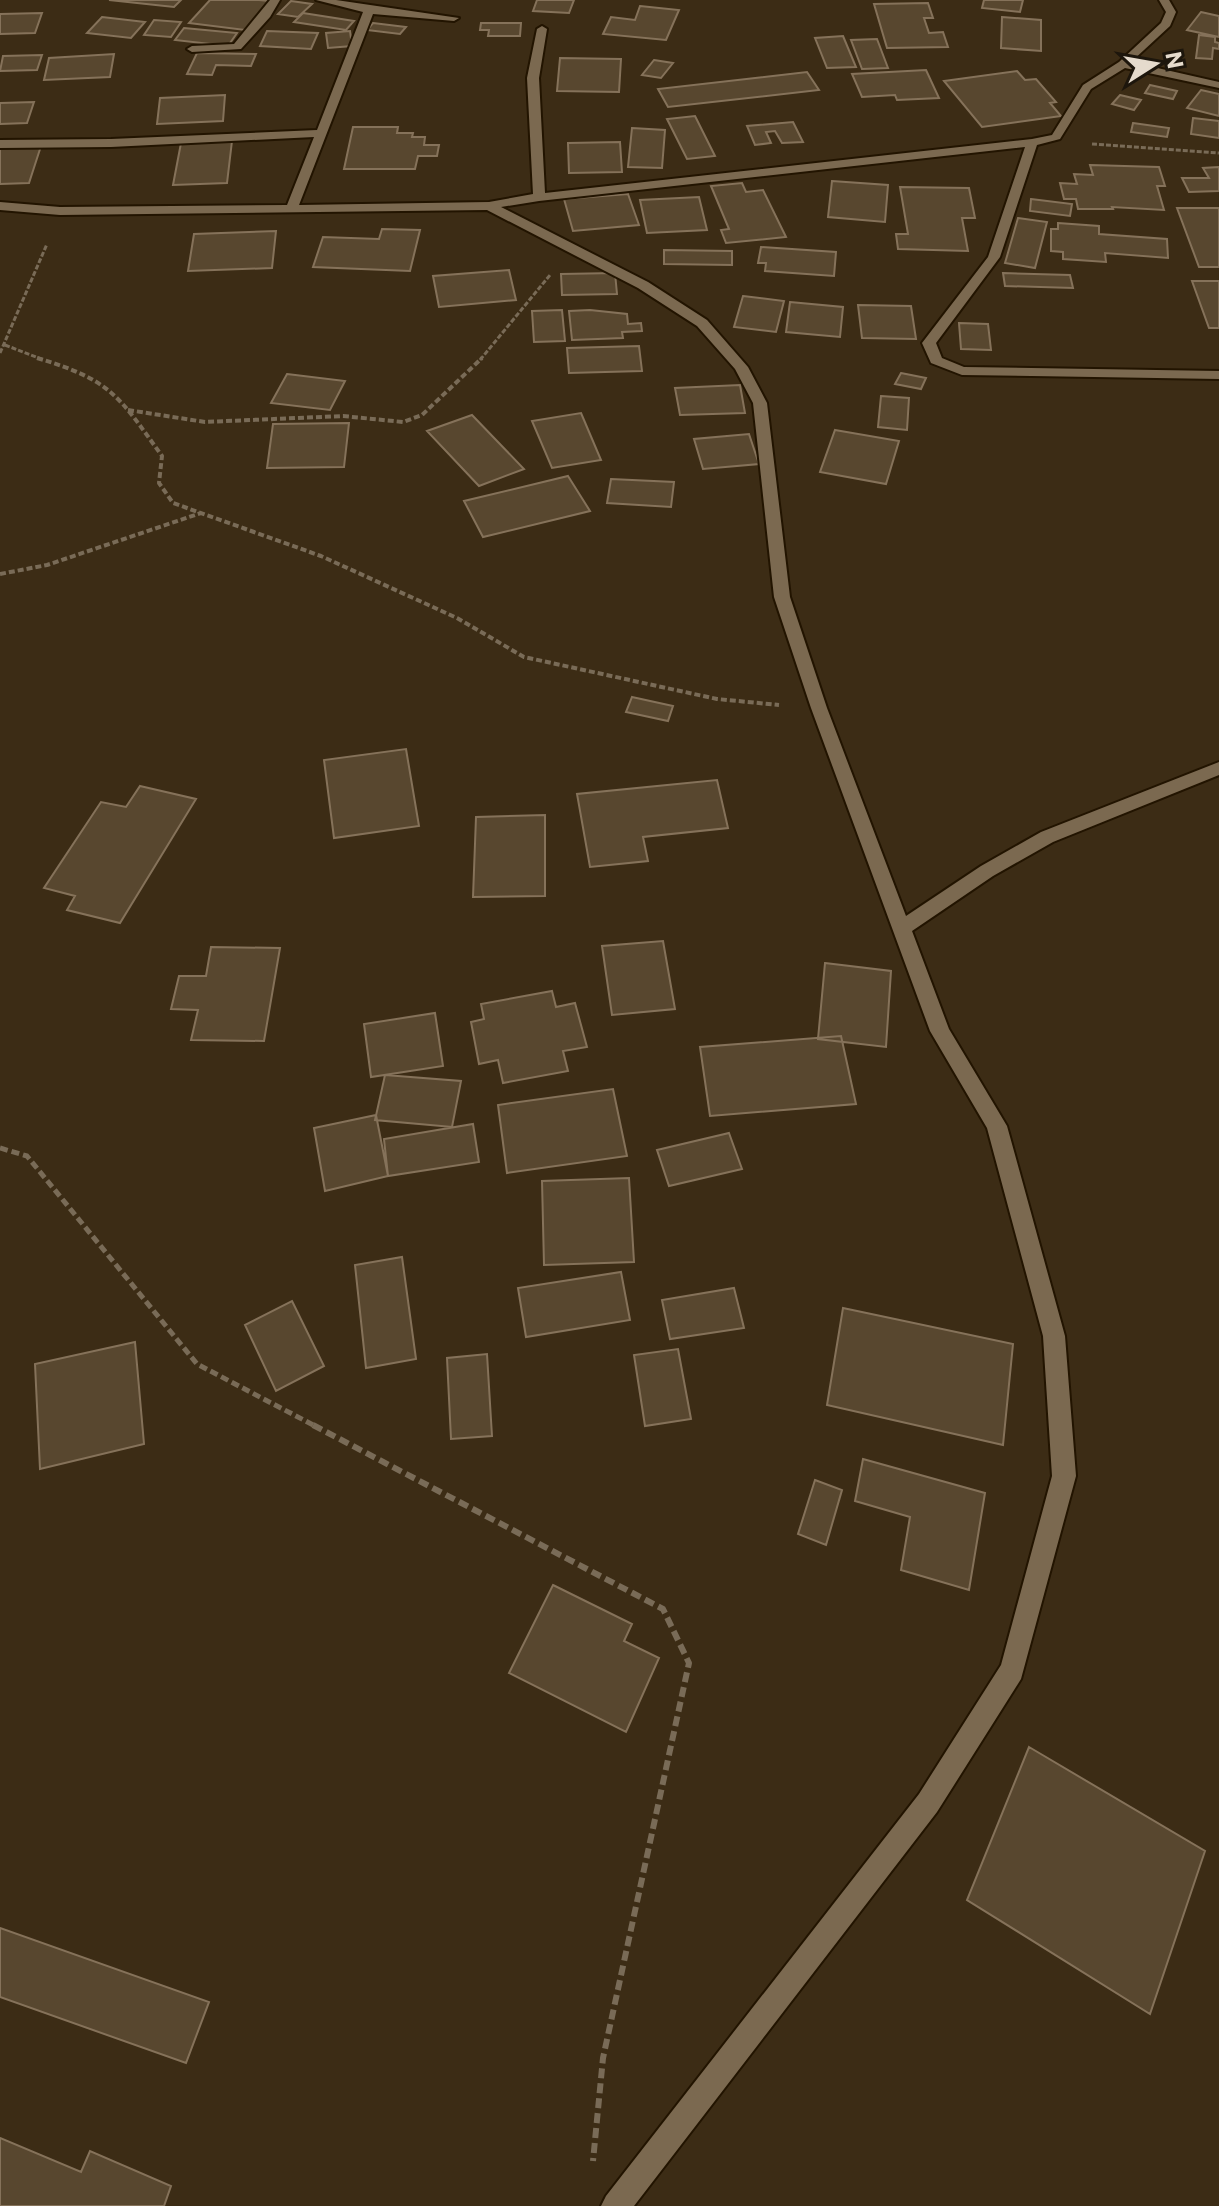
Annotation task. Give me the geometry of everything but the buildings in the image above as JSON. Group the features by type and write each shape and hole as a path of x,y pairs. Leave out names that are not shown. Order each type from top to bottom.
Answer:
{"street":[{"path":"192,49 237,47 266,15 275,0"},
{"path":"321,0 369,10 454,18"},
{"path":"0,206 60,211 489,206 539,197 1032,143 1056,137 1087,87 1123,64 1166,24 1171,12 1164,0"},
{"path":"291,210 369,10"},
{"path":"539,197 533,78 542,29"},
{"path":"1123,64 1219,85"},
{"path":"0,144 111,143 320,133"},
{"path":"1032,143 994,257 929,343 936,360 962,371 1218,378"},
{"path":"489,206 643,285 702,323 741,367 760,403 782,597 819,708 940,1031 997,1126 1054,1336 1064,1476 1012,1670 928,1803 616,2206"},
{"path":"903,928 987,871 1047,837 1219,768"}],"path":[{"path":"1046,139 1219,153"},
{"path":"0,353 60,211"},
{"path":"128,410 205,422 343,416 403,422 422,415 487,353 571,250"},
{"path":"5,345 22,354 94,378 128,410 162,456 159,483 173,503 321,556 457,618 524,657 717,699 819,708"},
{"path":"0,574 47,565 201,513"},
{"path":"0,1148 27,1156 197,1364 663,1609 689,1663 603,2058 591,2176"}]}
